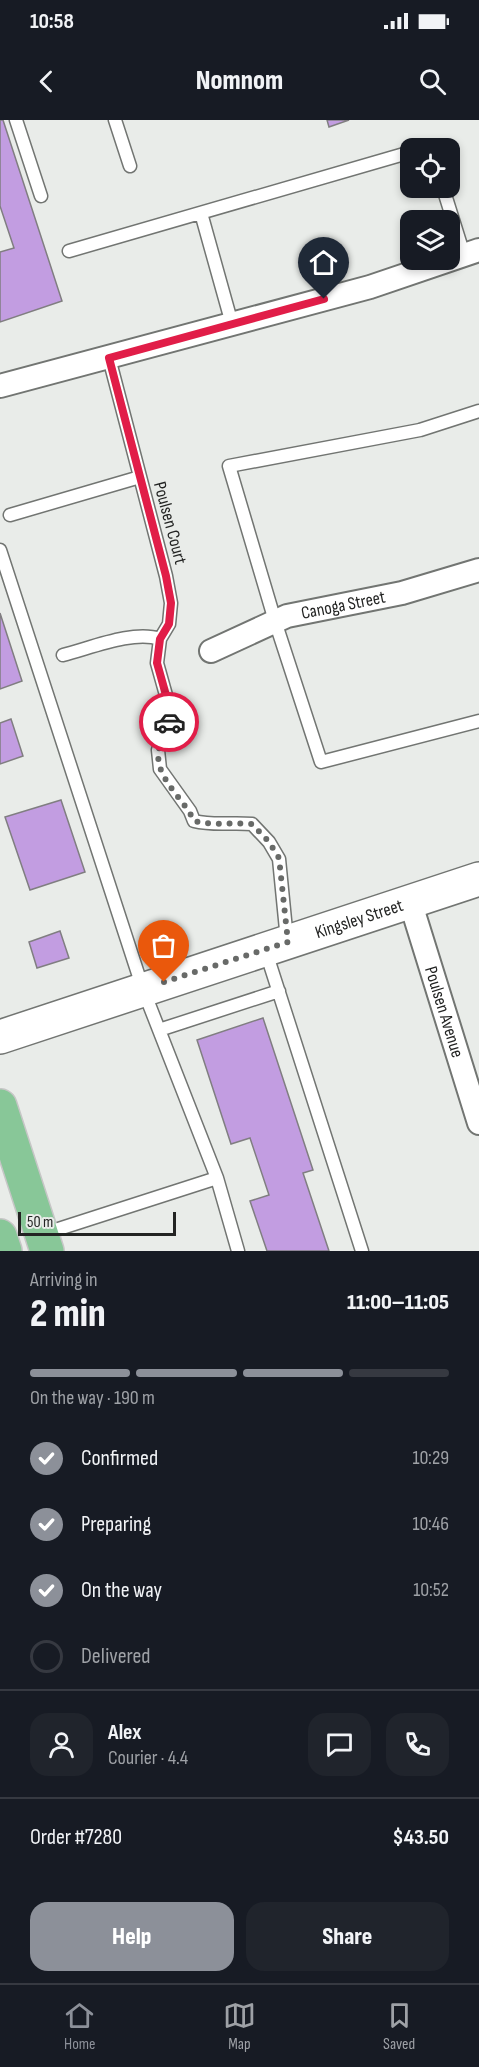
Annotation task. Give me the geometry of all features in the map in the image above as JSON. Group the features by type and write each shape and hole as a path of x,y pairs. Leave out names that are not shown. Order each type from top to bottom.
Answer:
{"main road":[{"name":"Kingsley Street","path":"0,1037 479,879"},
{"path":"0,1106 45,1243"},
{"path":"0,1236 5,1251"}],"street":[{"path":"0,386 370,287 472,253"},
{"name":"Canoga Street","path":"211,651 287,616 402,593 479,570"},
{"name":"Poulsen Avenue","path":"410,901 479,1123"}],"lane":[{"path":"16,120 41,196"},
{"path":"115,120 130,166"},
{"path":"69,251 400,155"},
{"path":"447,198 472,253"},
{"path":"201,213 232,324"},
{"name":"Poulsen Court","path":"109,358 171,603 169,624 160,639 157,663 171,713 158,750 160,769 190,811 194,821 211,825 233,822 252,824 269,842 279,858 276,945"},
{"path":"479,411 420,430 229,466 275,621 321,762 479,721"},
{"path":"10,515 140,477"},
{"path":"0,551 143,989 217,1178 238,1251"},
{"path":"63,655 134,636 150,636 160,639"},
{"path":"276,945 279,991 362,1251"},
{"path":"159,1030 279,991"},
{"path":"45,1243 217,1178"}],"building":[{"path":"0,120 3,120 62,301 0,322 0,252 14,248 0,206"},
{"path":"327,120 349,120 329,127"},
{"path":"0,613 22,681 0,689"},
{"path":"11,719 23,756 0,764 0,723"},
{"path":"61,800 85,872 30,890 5,817"},
{"path":"60,931 69,958 37,968 29,942"},
{"path":"263,1018 313,1170 303,1173 329,1251 267,1251 250,1201 269,1195 250,1138 231,1144 197,1040"}],"way so far":[{"path":"164,982 288,942 279,858 269,842 252,824 233,822 211,825 194,821 190,811 160,769 158,750 169,722"}],"route":[{"path":"169,722 171,713 157,663 160,639 169,624 171,603 109,358 324,299"}]}
